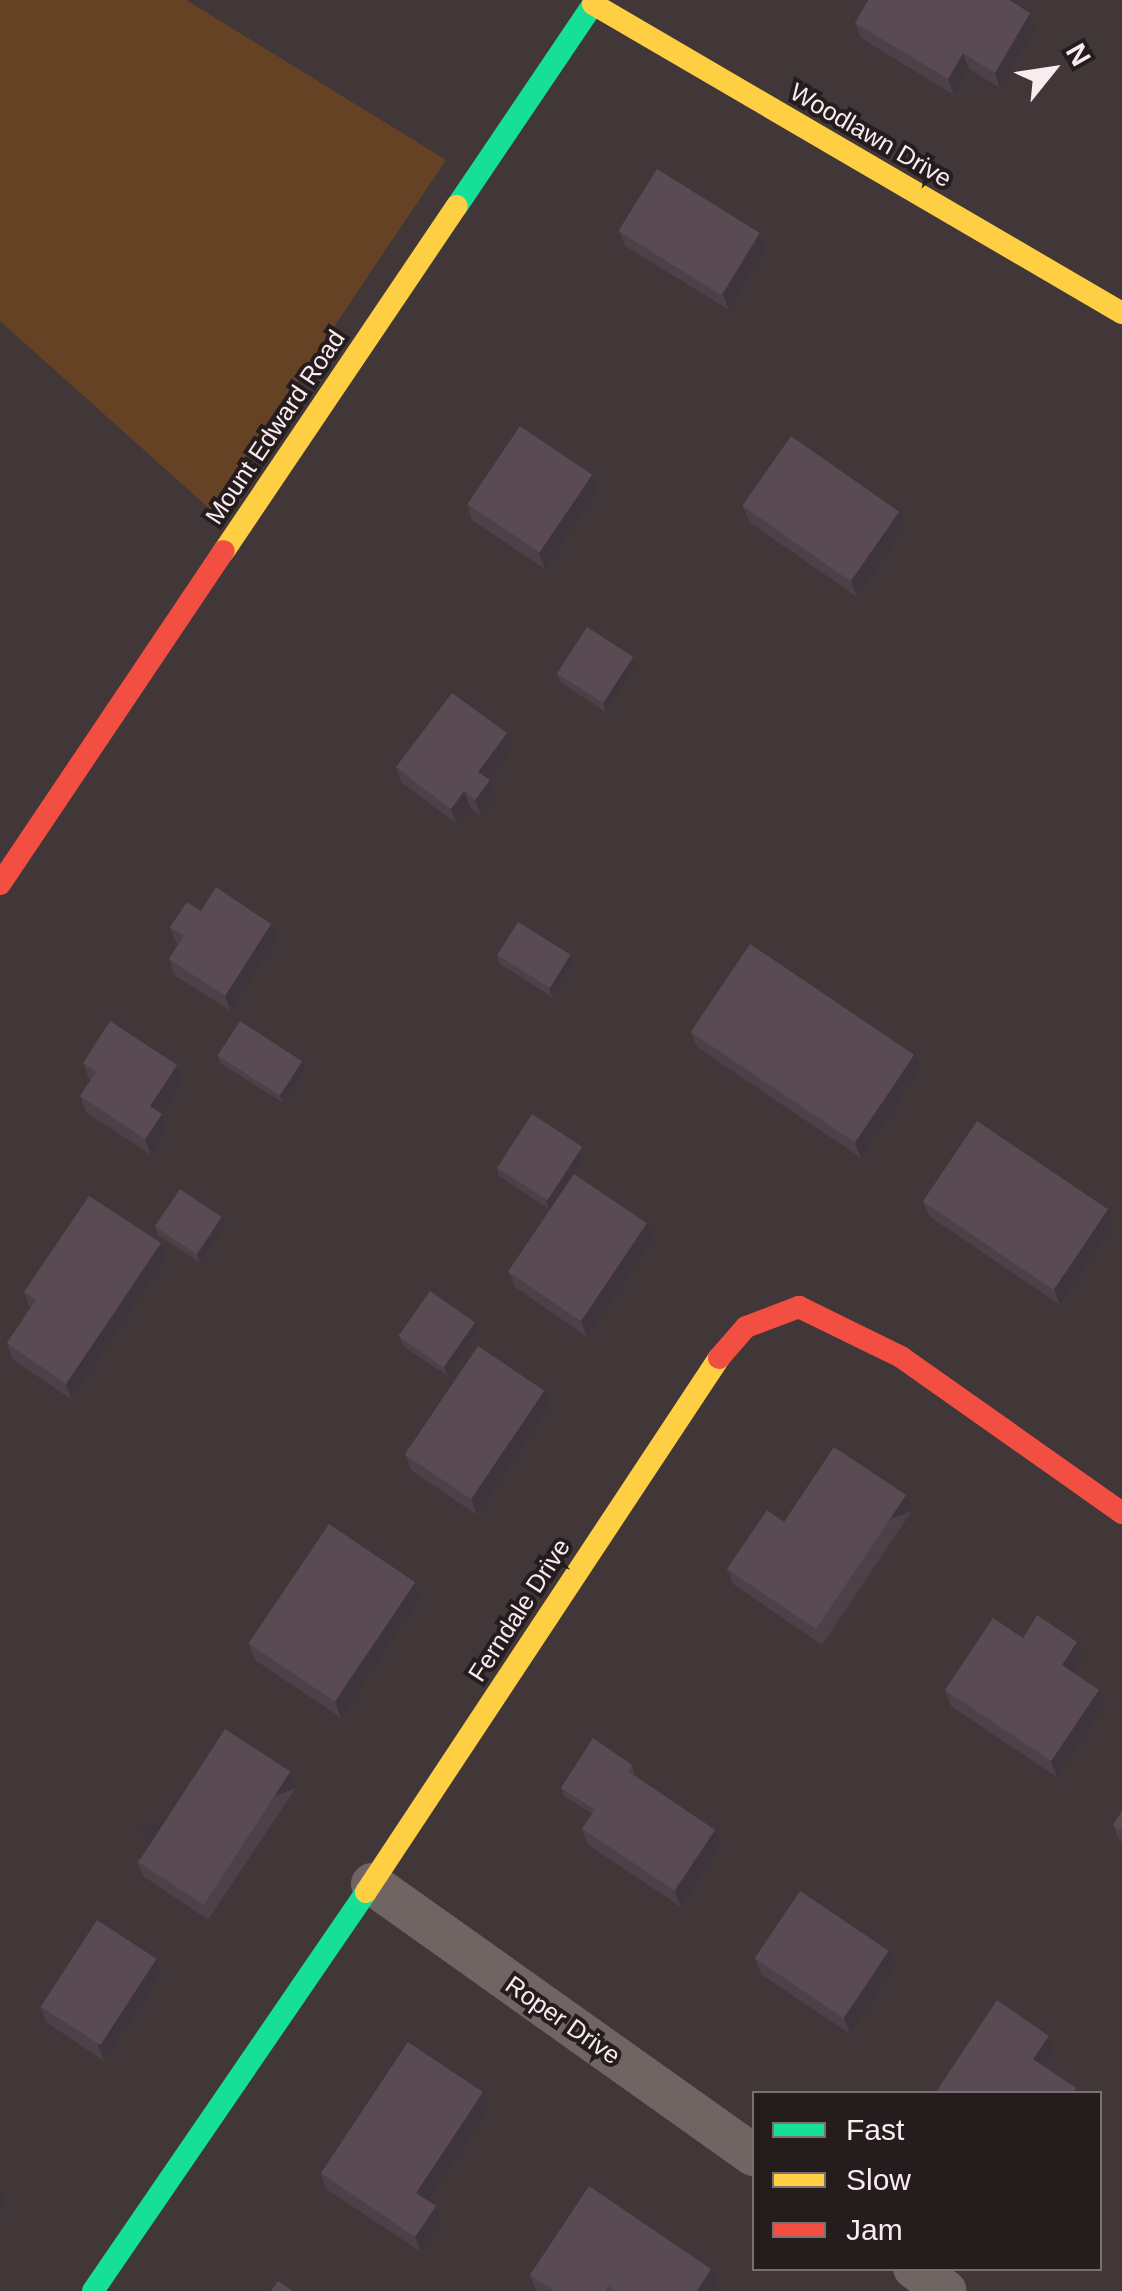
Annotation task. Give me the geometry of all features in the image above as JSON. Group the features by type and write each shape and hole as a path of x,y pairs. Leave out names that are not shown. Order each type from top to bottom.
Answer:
{"street":[{"name":"Woodlawn Drive","path":"594,2 1122,313"},
{"name":"Mount Edward Road","path":"0,884 594,2"},
{"name":"Ferndale Drive","path":"93,2291 372,1884 713,1365 746,1328 798,1306 901,1357 1122,1513"},
{"name":"Roper Drive","path":"372,1884 752,2154"},
{"path":"918,2271 946,2291"}],"shaded area":[{"path":"0,0 186,0 446,160 211,510 0,321"}],"building":[{"path":"868,0 1009,0 1030,13 995,73 963,53 948,79 855,23"},
{"path":"657,169 760,233 721,295 618,231"},
{"path":"520,426 592,475 540,553 467,504"},
{"path":"791,436 899,512 850,581 742,506"},
{"path":"587,627 633,657 603,703 557,673"},
{"path":"452,693 507,733 478,772 490,780 475,800 464,791 451,809 396,767"},
{"path":"216,887 271,924 225,996 169,959 184,936 170,927 187,902 201,911"},
{"path":"518,922 571,955 550,988 497,955"},
{"path":"750,944 914,1055 855,1143 691,1032"},
{"path":"110,1021 177,1065 150,1106 162,1114 145,1139 80,1096 96,1072 83,1063"},
{"path":"240,1021 302,1061 280,1096 218,1055"},
{"path":"532,1114 582,1147 547,1200 497,1168"},
{"path":"977,1121 1108,1209 1054,1290 923,1201"},
{"path":"574,1174 647,1223 581,1321 508,1272"},
{"path":"180,1189 221,1217 196,1254 155,1226"},
{"path":"89,1196 161,1243 66,1384 7,1343 36,1300 24,1292"},
{"path":"430,1291 475,1323 444,1368 398,1336"},
{"path":"478,1346 544,1391 471,1499 405,1455"},
{"path":"834,1447 906,1495 816,1629 727,1569 767,1510 784,1522"},
{"path":"329,1524 415,1582 335,1702 248,1643"},
{"path":"1037,1615 1077,1642 1062,1665 1099,1690 1051,1761 945,1690 993,1618 1023,1638"},
{"path":"225,1729 290,1771 204,1905 138,1862"},
{"path":"593,1738 632,1765 628,1771 623,1768 595,1810 561,1788"},
{"path":"623,1768 715,1830 674,1891 582,1829"},
{"path":"1122,1811 1122,1831 1113,1825"},
{"path":"800,1891 889,1951 843,2018 755,1958"},
{"path":"97,1920 157,1959 100,2045 41,2006"},
{"path":"997,2000 1049,2036 1033,2059 1076,2088 1074,2091 937,2091"},
{"path":"408,2042 483,2092 416,2193 436,2206 415,2237 321,2173"},
{"path":"589,2186 711,2269 697,2291 615,2291 608,2286 605,2291 554,2291 530,2275"},
{"path":"278,2281 293,2291 271,2291"}],"traffic: fast":[{"path":"457,206 596,0"},
{"path":"93,2291 366,1892"}],"traffic: slow":[{"path":"593,4 1122,313"},
{"path":"224,551 457,206"},
{"path":"366,1892 719,1358"}],"traffic: jam":[{"path":"0,884 224,551"},
{"path":"719,1358 746,1327 799,1307 901,1357 1122,1513"}]}
